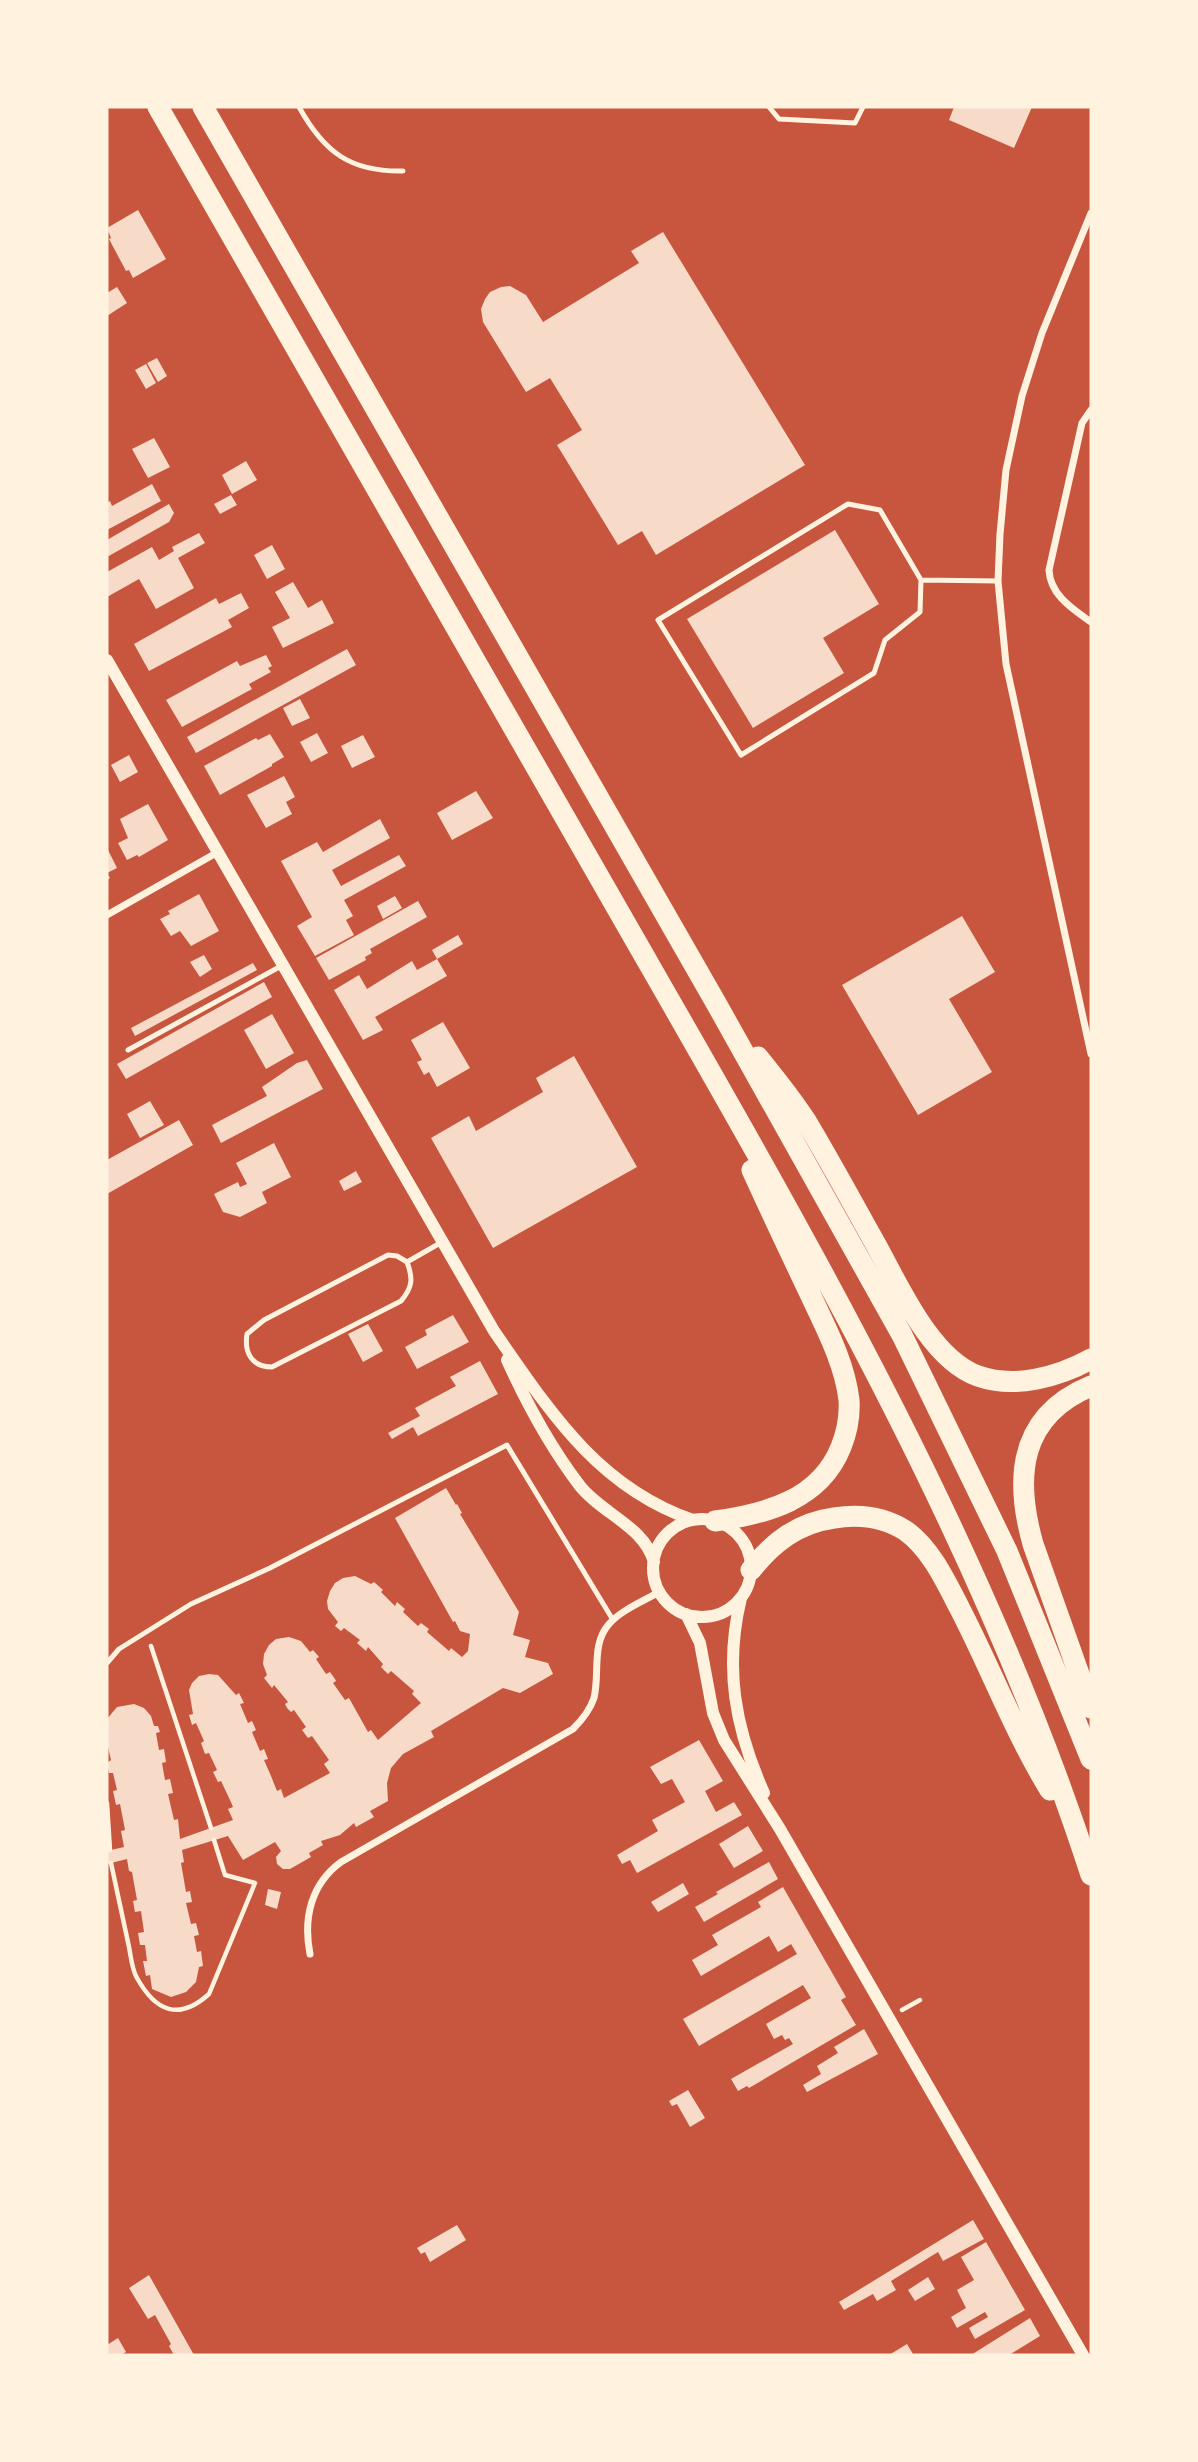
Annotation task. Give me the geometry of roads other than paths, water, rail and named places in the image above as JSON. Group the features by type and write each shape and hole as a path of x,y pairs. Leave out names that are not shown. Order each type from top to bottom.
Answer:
{"highway":[{"path":"158,107 823,1272 927,1473 1006,1649 1079,1837 1091,1875"},
{"path":"203,107 855,1249 948,1425 1012,1563 1091,1759"},
{"path":"716,1003 805,1121 920,1322 949,1357 977,1376 1019,1381 1055,1375 1091,1359"},
{"path":"685,1027 814,1304 835,1353 849,1401 846,1431 837,1458 811,1489 779,1507 715,1521"},
{"path":"1091,1386 1056,1408 1036,1431 1025,1464 1022,1489 1033,1544 1091,1708"},
{"path":"751,1570 777,1541 799,1528 826,1519 870,1517 894,1525 914,1538 932,1559 955,1598 1034,1762 1079,1837"}],"street":[{"path":"1091,213 1042,334 1022,396 1006,470 998,581 1006,664 1091,1054"},
{"path":"1091,410 1082,423 1049,570 1052,585 1062,599 1091,622"},
{"path":"107,660 494,1331 556,1419 595,1461 646,1500 671,1513 693,1520 715,1521 728,1527 739,1536 747,1549 751,1570 748,1585 741,1598 732,1646 735,1697 750,1759 780,1829"},
{"path":"107,915 218,852"},
{"path":"494,1331 520,1388 569,1470 591,1498 638,1535 649,1550 654,1563"},
{"path":"693,1520 666,1535 658,1548 654,1578 659,1592 673,1608 701,1617 716,1615 741,1598"},
{"path":"310,1954 307,1938 308,1915 319,1886 332,1869 562,1736 581,1720 593,1700 600,1640 613,1620 659,1592"},
{"path":"686,1614 703,1652 717,1726 780,1829 1083,2355"}],"lane":[{"path":"299,107 316,134 336,154 374,171 403,171"},
{"path":"769,107 779,119 855,124 863,107"},
{"path":"848,504 880,510 921,580 920,612 885,640 874,673 741,755 657,620 848,504"},
{"path":"921,580 998,581"},
{"path":"128,1050 283,965"},
{"path":"407,1262 442,1242"},
{"path":"388,1255 397,1256 407,1262 412,1278 410,1291 401,1301 272,1367 261,1367 253,1362 245,1346 247,1334 264,1320 388,1255"},
{"path":"107,1662 119,1649 191,1604 270,1568 507,1445 613,1620"}]}
